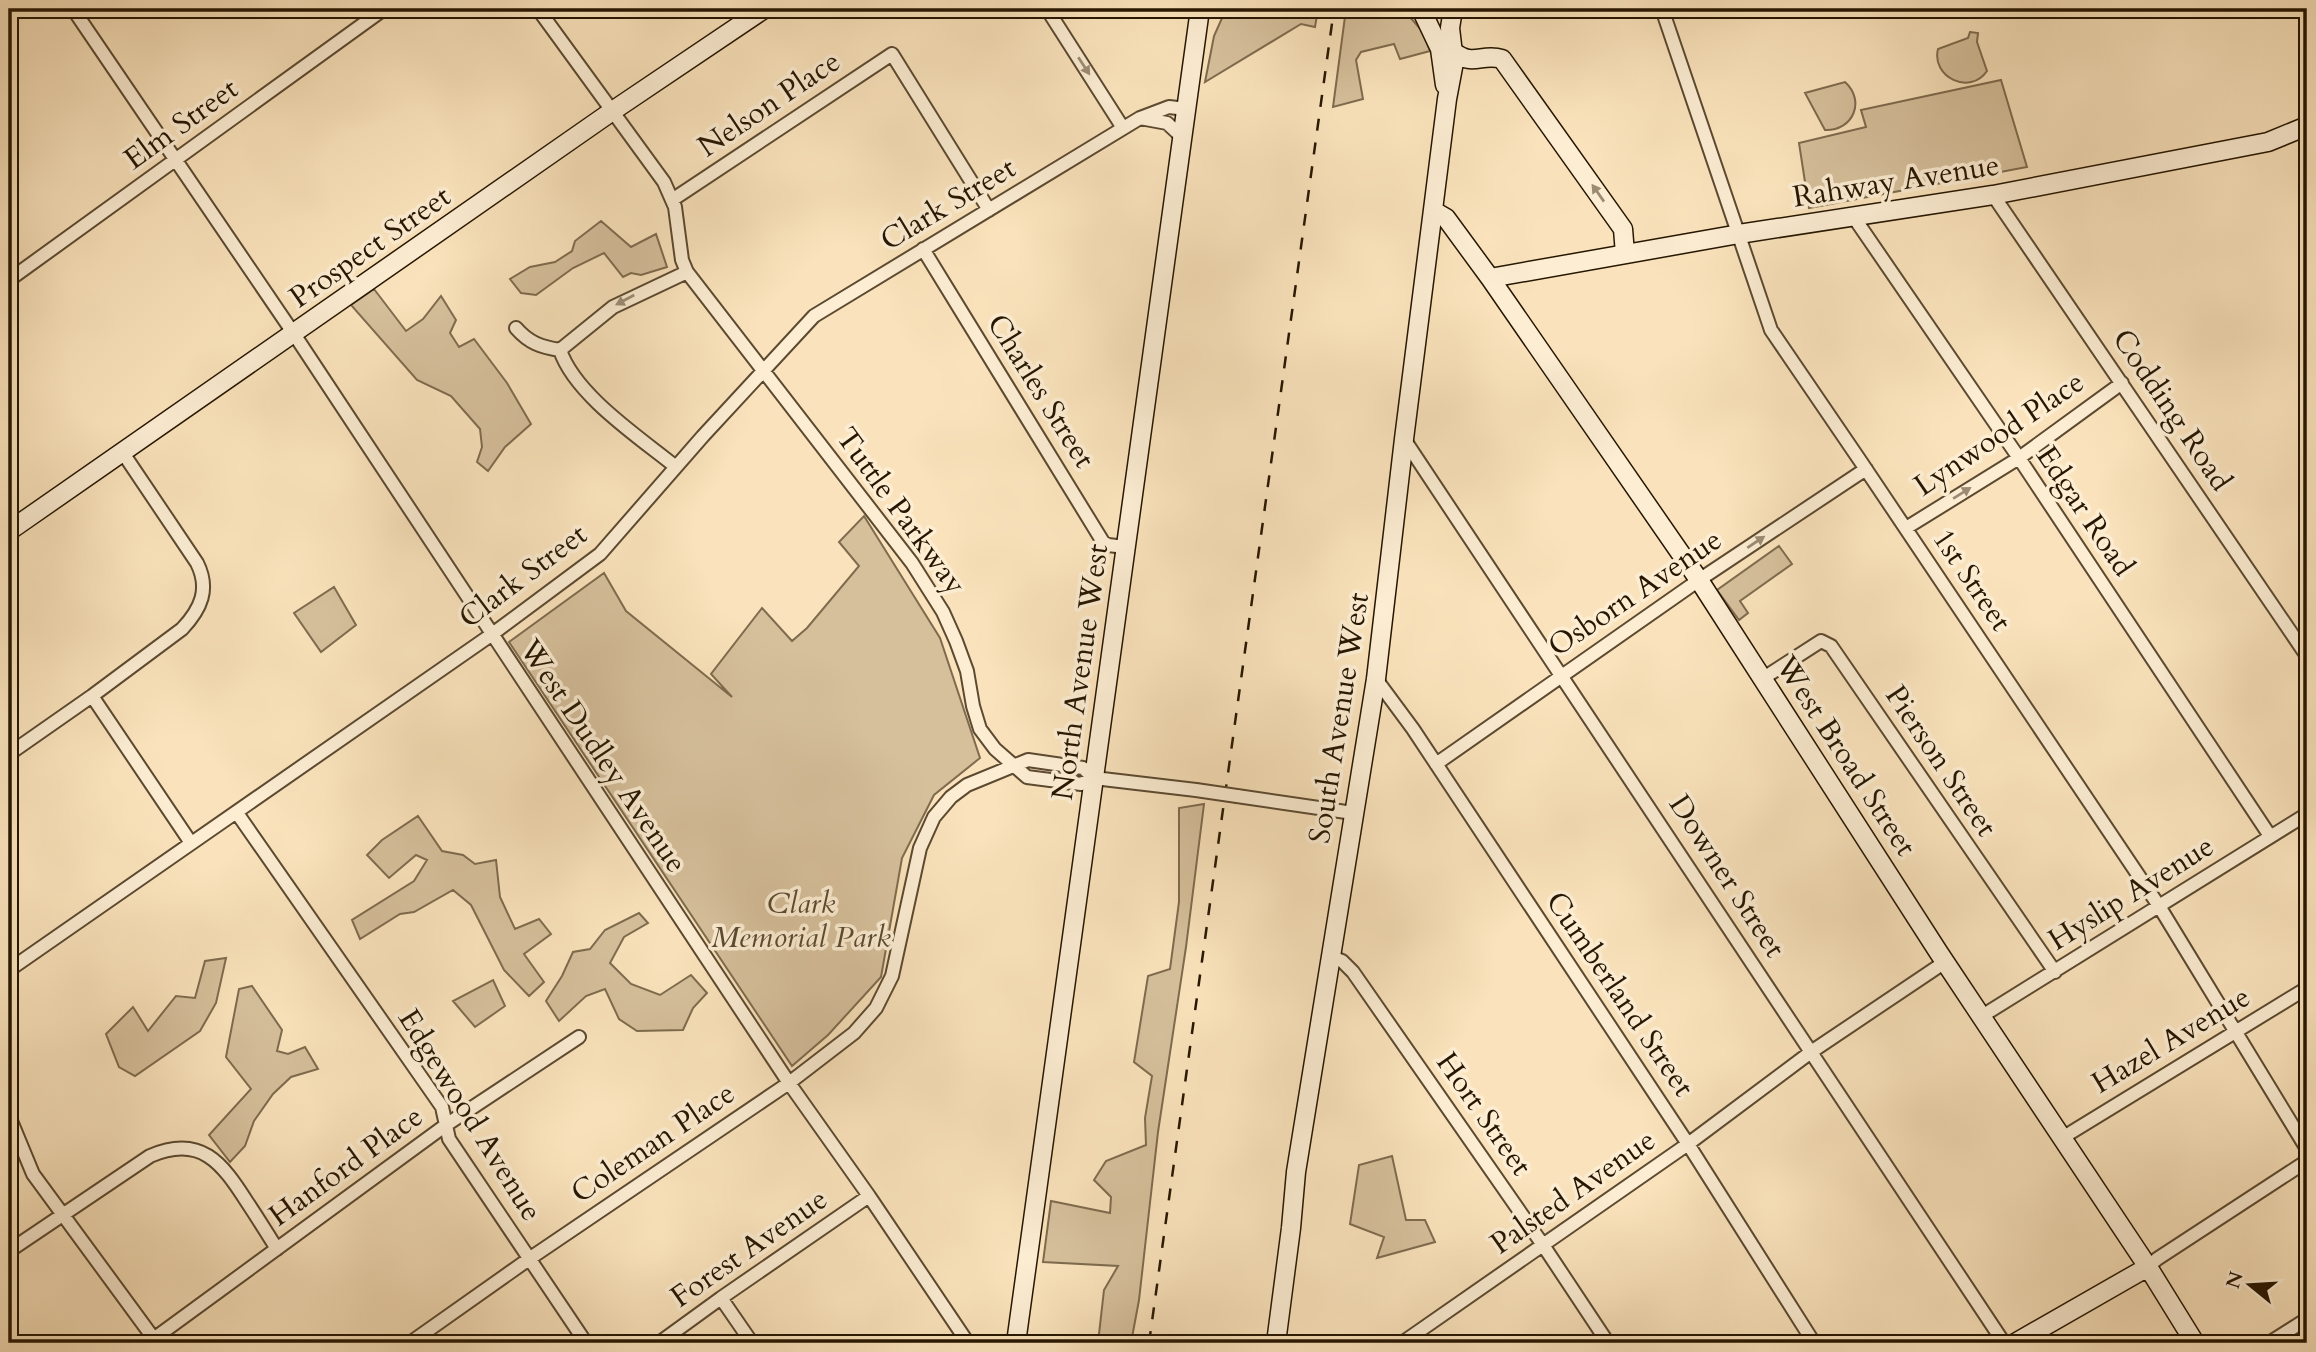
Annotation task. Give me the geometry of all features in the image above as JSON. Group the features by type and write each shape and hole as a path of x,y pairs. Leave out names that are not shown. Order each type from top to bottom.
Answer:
{"street":[{"name":"West Dudley Avenue","path":"73,9 294,334 789,1083 968,1343"},
{"name":"Elm Street","path":"9,280 176,160 370,13 384,9"},
{"path":"538,9 664,182 672,200 682,260 687,272 613,307 560,349"},
{"name":"Prospect Street","path":"9,531 611,112 764,9"},
{"path":"1047,9 1123,128"},
{"name":"North Avenue West","path":"1016,1343 1200,9"},
{"path":"1195,45 1214,9"},
{"name":"South Avenue West","path":"1421,9 1440,49 1447,99"},
{"name":"South Avenue West","path":"1276,1343 1296,1172 1376,679 1454,52 1450,28 1453,9"},
{"name":"1st Street","path":"1662,9 1771,330 2159,906 2307,1149"},
{"path":"1454,52 1465,59 1493,56 1502,59 1623,229 1625,254"},
{"name":"Nelson Place","path":"672,200 891,54 989,210"},
{"name":"Clark Street","path":"9,970 491,635 600,554 814,316 1140,118 1169,107 1186,109"},
{"path":"1140,118 1167,123 1182,137"},
{"name":"Rahway Avenue","path":"1490,278 1740,234 1993,195 2268,142 2307,126"},
{"name":"Codding Road","path":"1993,195 2307,656"},
{"name":"West Broad Street","path":"1434,211 1446,218 1490,278 1699,580 2195,1343"},
{"name":"Edgar Road","path":"1853,216 2019,458 2270,836"},
{"name":"Charles Street","path":"923,249 1103,542 1125,547"},
{"name":"Tuttle Parkway","path":"687,272 912,563 943,612 956,641 967,671 980,729 1012,765"},
{"path":"516,328 525,339 538,346 560,349"},
{"path":"560,349 565,364 598,404 676,467"},
{"name":"Lynwood Place","path":"1906,528 2019,458 2122,383"},
{"name":"Downer Street","path":"1404,439 2004,1343"},
{"path":"9,754 182,629 193,618 204,595 202,573 197,563 123,453"},
{"name":"Osborn Avenue","path":"1436,764 1699,580 1866,469"},
{"name":"Pierson Street","path":"1762,679 1821,641 1831,646 2054,972"},
{"name":"Cumberland Street","path":"1376,679 1436,764 1688,1144 1814,1343"},
{"path":"92,696 191,843"},
{"path":"789,1083 854,1033 876,1008 892,976 920,848 934,817 951,797 967,785 1028,760 1083,768 1094,778 1353,813"},
{"name":"Edgewood Avenue","path":"237,813 442,1107 449,1139 586,1343"},
{"name":"Hyslip Avenue","path":"1982,1016 2307,814"},
{"name":"Hort Street","path":"1332,957 1342,961 1353,972 1608,1343"},
{"name":"Palsted Avenue","path":"1403,1343 1688,1144 1811,1052 1945,962"},
{"name":"Hazel Avenue","path":"2062,1138 2307,988"},
{"name":"Hanford Place","path":"153,1342 446,1125 579,1037"},
{"name":"Coleman Place","path":"410,1343 789,1083"},
{"path":"9,1116 33,1174 153,1342"},
{"path":"9,1251 150,1156 174,1148 205,1154 225,1169 277,1249"},
{"path":"2015,1343 2148,1268 2157,1259 2307,1161"},
{"name":"Forest Avenue","path":"659,1343 869,1196"},
{"path":"720,1298 752,1343"},
{"path":"2269,1343 2307,1320"}],"green space":[{"path":"1226,9 1318,9 1315,27 1301,24 1205,82 1214,36"},
{"path":"1346,9 1403,9 1423,32 1430,51 1400,59 1394,44 1361,52 1356,60 1363,99 1333,107"},
{"path":"1970,32 1978,33 1977,42 1987,71 1971,82 1962,82 1946,75 1940,68 1938,49 1968,38"},
{"path":"2001,80 2027,167 1809,208 1799,143 1866,127 1861,110"},
{"path":"1845,82 1855,98 1853,114 1843,126 1825,130 1805,93"},
{"path":"601,221 631,247 656,234 667,267 641,275 631,273 623,277 604,253 573,268 536,295 521,293 510,279 530,267 555,262 572,251 575,241"},
{"path":"374,289 406,331 423,319 441,296 456,320 450,333 459,347 474,339 507,383 531,424 505,447 488,471 477,462 482,447 480,429 451,396 417,380 351,305"},
{"name":"Clark Memorial Park","path":"864,516 940,638 980,758 934,795 902,858 881,977 828,1035 792,1066 509,642 604,573 626,611 732,697 711,674 762,608 792,641 807,628 859,566 839,542"},
{"path":"1779,546 1792,564 1740,601 1748,613 1739,620 1717,590"},
{"path":"334,587 356,625 321,652 294,613"},
{"path":"1204,804 1158,1132 1139,1300 1131,1343 1098,1343 1104,1290 1118,1266 1043,1262 1051,1201 1110,1213 1111,1197 1094,1180 1106,1161 1146,1145 1145,1118 1152,1076 1134,1062 1148,976 1170,969 1179,902 1179,808"},
{"path":"418,816 442,851 463,855 475,864 496,860 500,897 515,929 539,919 551,934 524,954 544,982 529,996 504,970 471,905 453,890 414,912 400,914 360,939 352,920 414,881 427,860 416,855 389,878 367,855 382,840"},
{"path":"639,913 648,923 624,937 610,963 631,984 660,995 691,975 707,993 693,1008 683,1030 637,1031 619,1019 605,989 586,996 559,1021 546,1001 573,952 590,949 605,930"},
{"path":"226,958 216,1003 200,1031 135,1076 119,1067 106,1034 133,1007 148,1031 176,996 195,998 205,961"},
{"path":"493,980 505,1006 475,1027 453,1001"},
{"path":"252,986 282,1030 277,1051 288,1054 305,1047 318,1069 291,1077 273,1094 254,1121 245,1146 230,1162 209,1135 251,1089 226,1057 239,989"},
{"path":"1392,1156 1406,1220 1425,1220 1435,1242 1377,1258 1384,1237 1350,1224 1359,1165"}],"railway":[{"path":"1149,1343 1334,9"}]}
